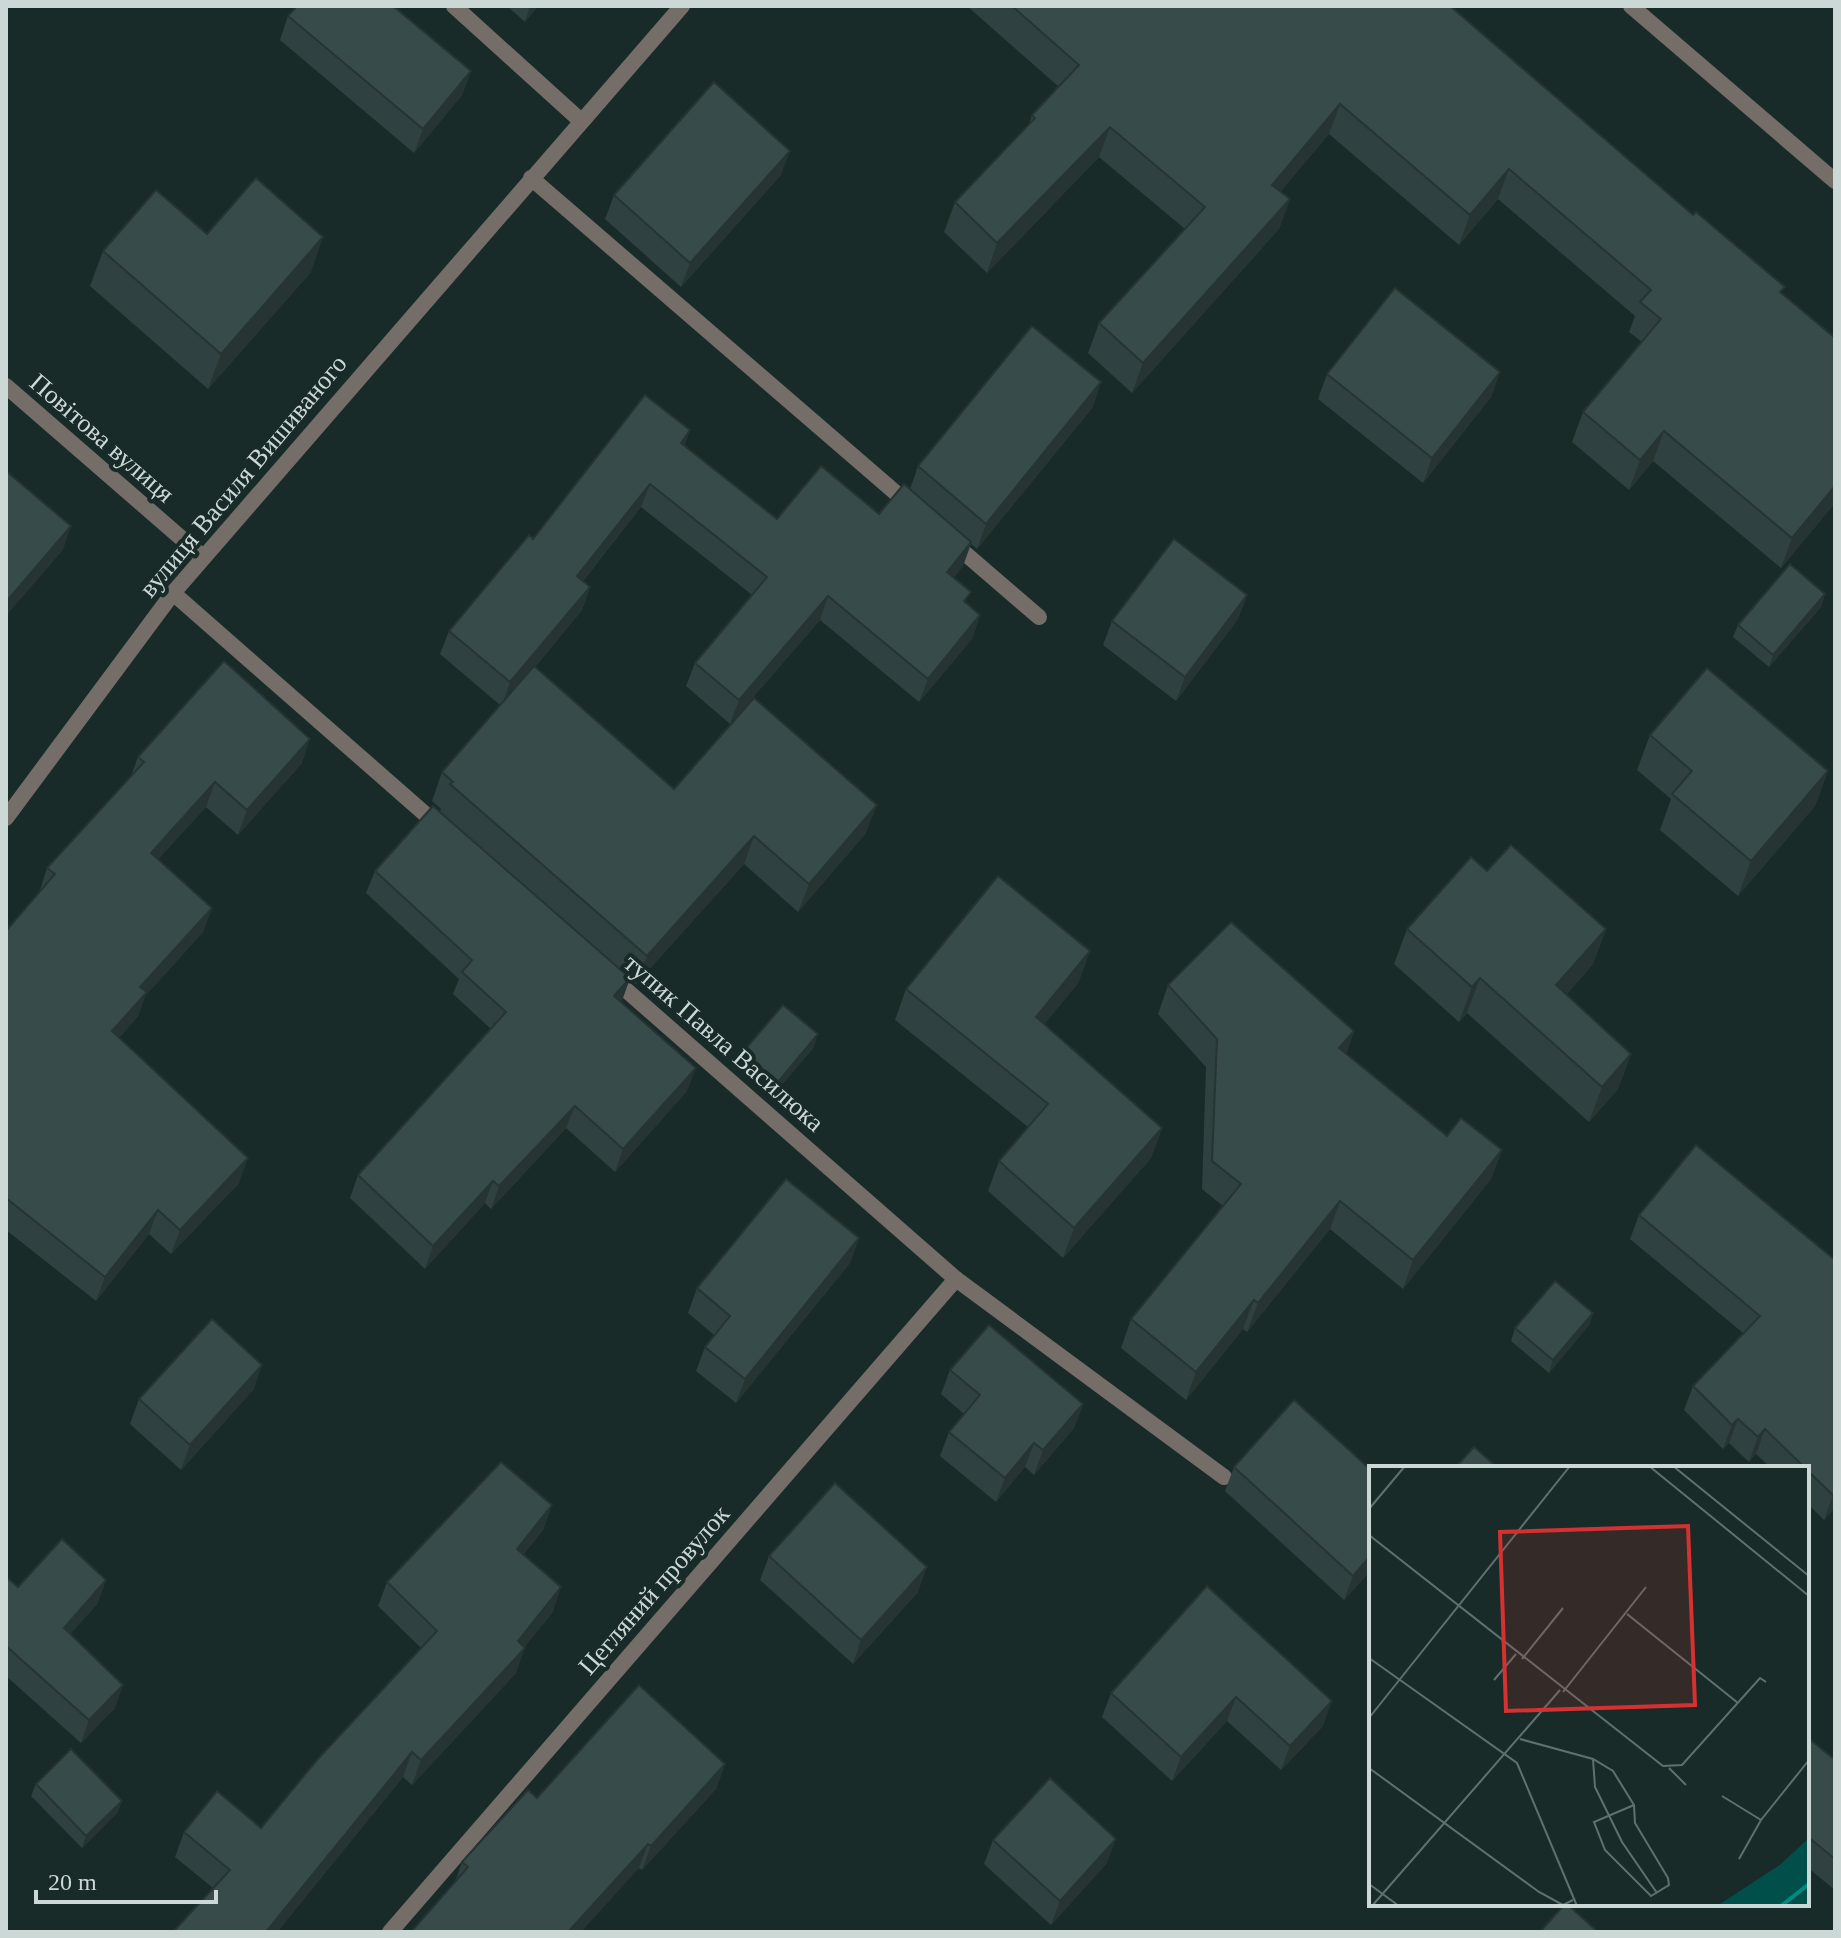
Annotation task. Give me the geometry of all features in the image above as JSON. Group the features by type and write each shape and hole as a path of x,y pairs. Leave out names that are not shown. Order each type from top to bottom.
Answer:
{"street":[{"path":"454,6 581,121"},
{"name":"вулиця Василя Вишиваного","path":"6,818 173,593 682,6"},
{"path":"1631,6 1835,181"},
{"path":"531,178 918,512"},
{"name":"Повітова вулиця","path":"6,386 203,557"},
{"path":"942,533 1039,617"},
{"path":"173,593 457,842"},
{"name":"тупик Павла Василюка","path":"600,967 956,1279 1224,1477"},
{"name":"Цегляний провулок","path":"390,1932 956,1279"}],"building":[{"path":"297,6 393,6 471,71 423,129 288,16"},
{"path":"1012,6 1450,6 1693,215 1696,212 1785,287 1780,292 1835,338 1835,486 1792,538 1664,431 1640,460 1583,412 1661,319 1640,302 1651,290 1509,169 1470,215 1340,104 1272,185 1290,199 1143,363 1099,323 1205,207 1110,127 997,243 955,202 1035,118 1032,115 1079,65"},
{"path":"714,82 790,151 690,263 614,195"},
{"path":"256,178 323,237 221,354 103,251 156,190 207,234"},
{"path":"1395,288 1500,372 1432,458 1327,374"},
{"path":"1032,326 1101,382 986,524 918,466"},
{"path":"645,395 690,430 681,443 777,519 821,466 879,514 904,484 971,542 947,572 971,592 964,601 980,615 928,679 828,596 739,700 695,663 767,577 650,484 577,576 590,587 510,682 449,631 529,535 533,539"},
{"path":"6,471 71,526 6,602"},
{"path":"1174,539 1247,595 1185,677 1112,621"},
{"path":"1790,564 1825,594 1773,655 1738,625"},
{"path":"224,661 310,739 247,810 215,782 151,853 212,908 140,987 147,992 112,1031 248,1158 180,1230 158,1210 105,1277 6,1198 6,931 55,874 47,868 144,762 138,757"},
{"path":"534,666 674,789 754,698 877,805 809,884 754,836 647,956 450,784 453,782 442,772"},
{"path":"1707,668 1828,771 1751,861 1672,794 1692,771 1650,735"},
{"path":"433,806 630,978 614,996 696,1068 623,1149 575,1106 499,1186 493,1181 433,1246 358,1175 506,1012 462,972 472,960 375,871"},
{"path":"1511,845 1606,929 1556,985 1631,1054 1602,1087 1480,978 1472,987 1407,929 1471,857 1487,871"},
{"path":"998,876 1090,951 1036,1017 1162,1128 1074,1228 999,1161 1048,1104 906,989"},
{"path":"1231,922 1354,1031 1339,1048 1447,1136 1461,1118 1502,1150 1413,1260 1340,1201 1258,1303 1254,1300 1196,1372 1131,1319 1241,1184 1212,1161 1217,1039 1168,985"},
{"path":"783,1005 818,1034 778,1082 743,1052"},
{"path":"1696,1145 1835,1260 1833,1495 1809,1472 1809,1466 1803,1466 1765,1429 1758,1437 1738,1419 1732,1425 1693,1386 1760,1316 1639,1215"},
{"path":"786,1179 859,1238 745,1379 705,1347 730,1316 697,1288"},
{"path":"1555,1281 1593,1313 1553,1360 1515,1328"},
{"path":"212,1319 262,1365 190,1445 139,1399"},
{"path":"989,1325 1083,1404 1043,1450 1034,1443 1005,1478 949,1432 980,1395 950,1370"},
{"path":"1294,1400 1369,1468 1369,1557 1353,1576 1234,1467"},
{"path":"1474,1447 1496,1466 1457,1466"},
{"path":"501,1462 552,1505 517,1549 561,1587 518,1641 525,1648 421,1760 412,1752 266,1932 173,1932 230,1870 184,1832 217,1791 261,1828 317,1760 437,1631 387,1582"},
{"path":"835,1483 927,1567 861,1640 769,1556"},
{"path":"62,1539 106,1580 64,1628 123,1685 89,1720 6,1646 6,1577 18,1587"},
{"path":"1207,1586 1332,1701 1290,1746 1236,1697 1181,1757 1111,1693"},
{"path":"639,1685 725,1764 651,1846 648,1844 568,1932 411,1932 468,1867 462,1862 528,1790 537,1798"},
{"path":"1809,1739 1835,1760 1835,1859 1809,1838"},
{"path":"71,1749 122,1801 86,1836 36,1784"},
{"path":"1050,1778 1116,1839 1060,1901 993,1840"},
{"path":"1563,1906 1569,1906 1598,1932 1540,1932"}]}
